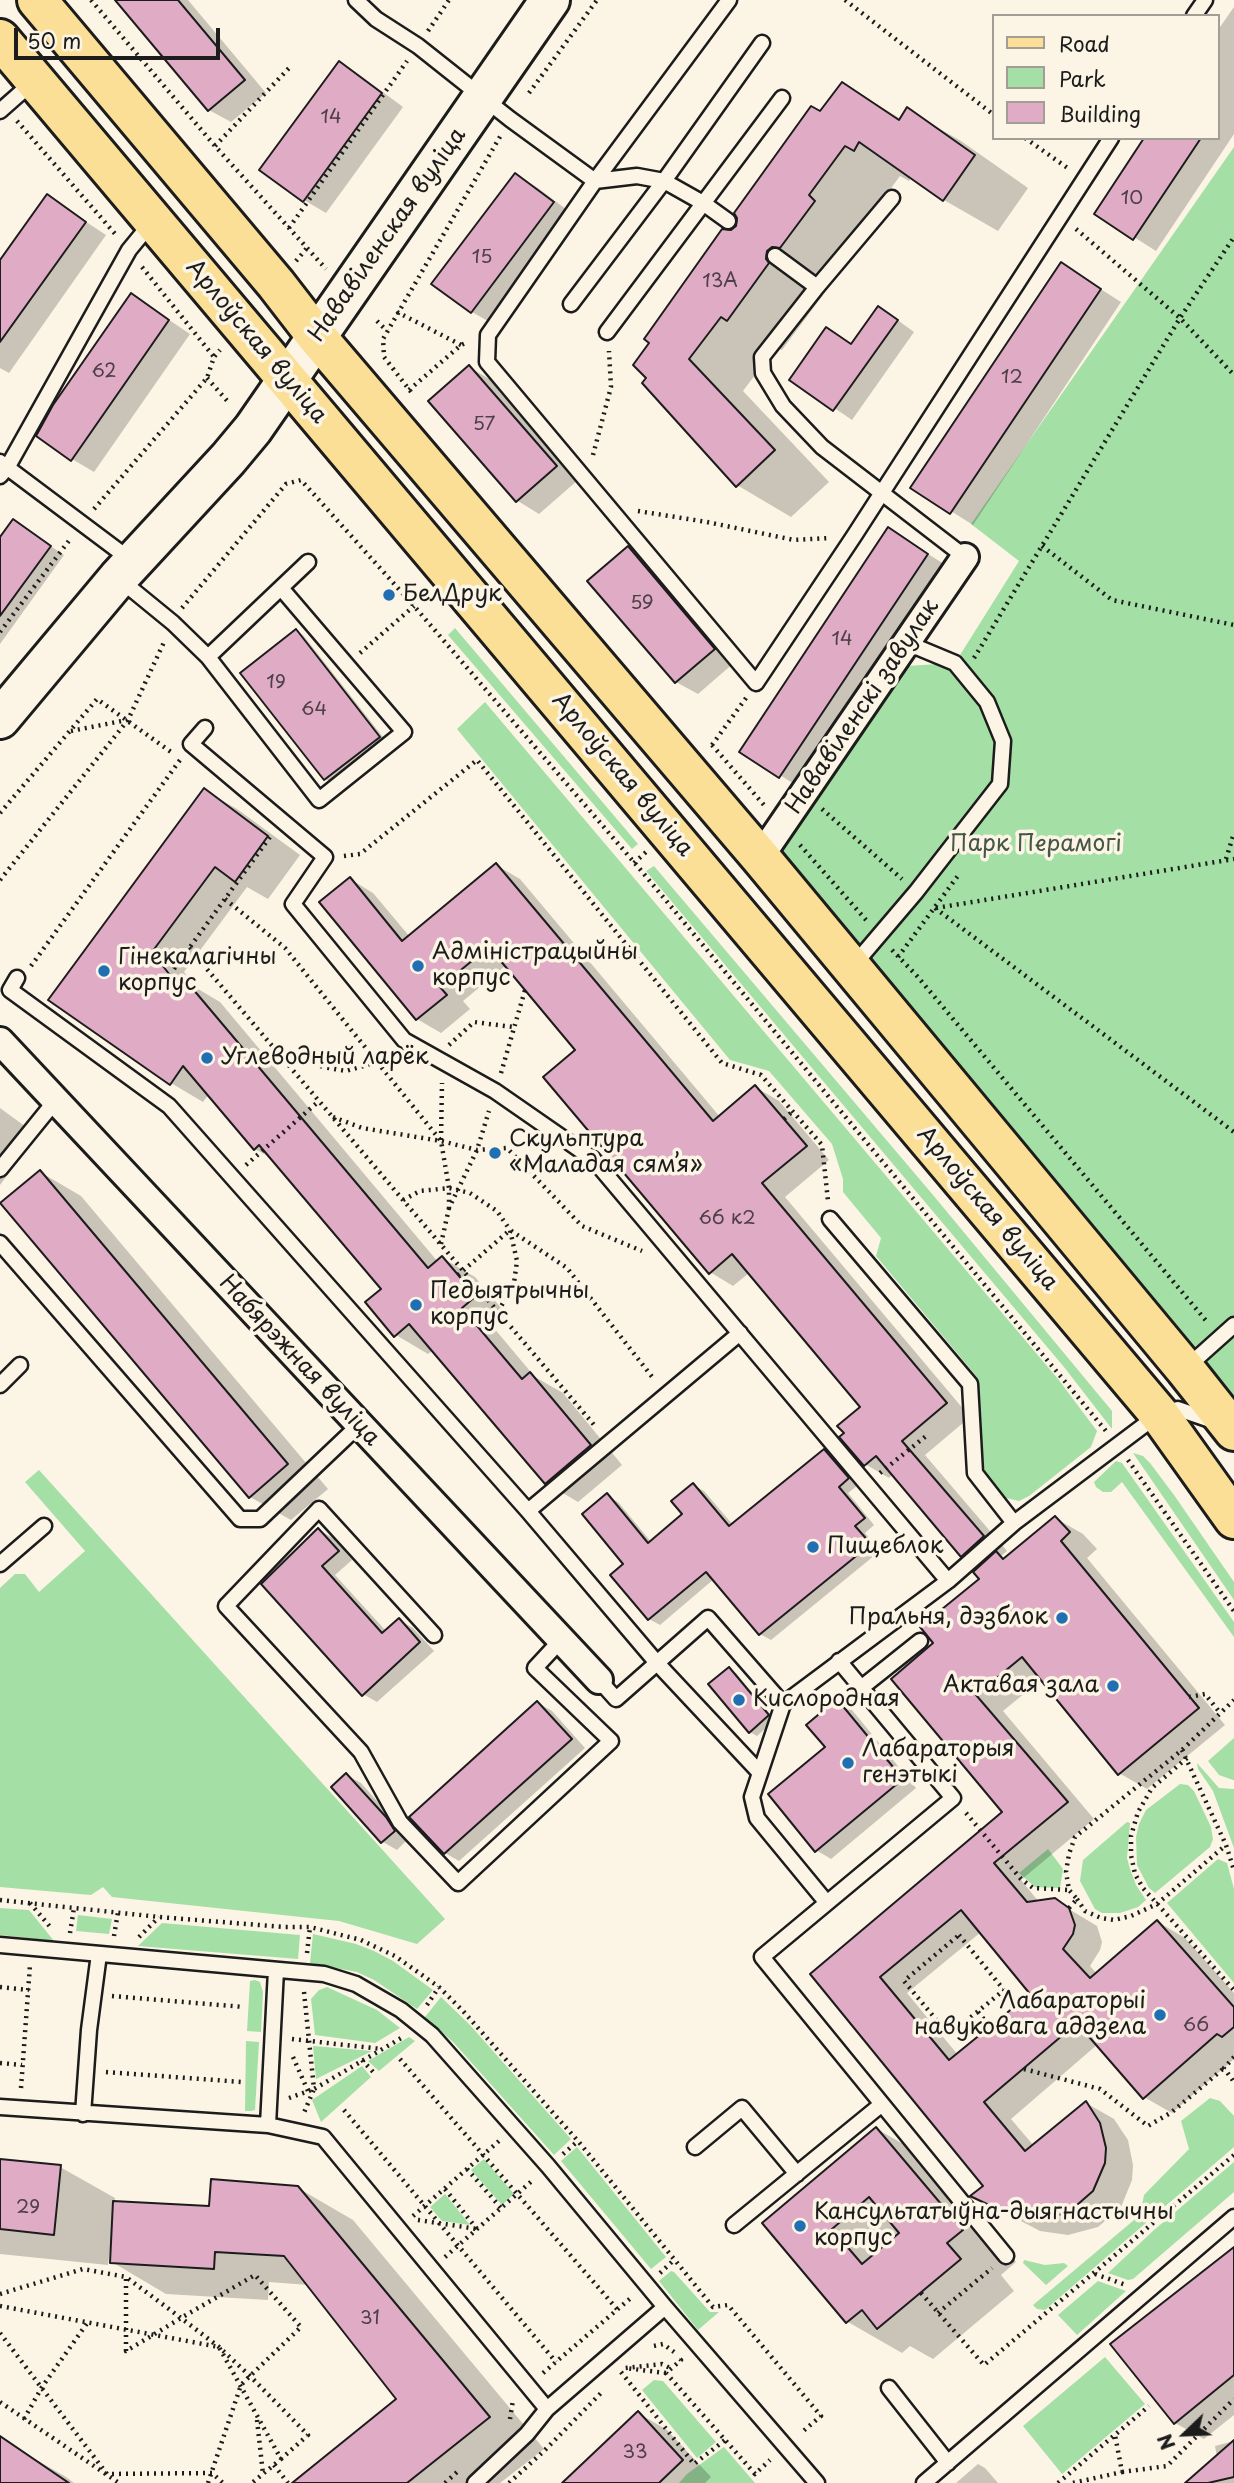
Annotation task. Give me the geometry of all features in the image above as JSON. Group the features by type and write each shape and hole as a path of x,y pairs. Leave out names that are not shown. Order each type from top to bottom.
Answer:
{"main road":[{"path":"37,0 276,284 317,337 852,967 1185,1368 1234,1433"},
{"name":"Нававіленская вуліца","path":"0,719 125,570 253,429 317,337 496,108 550,0"},
{"name":"Арлоўская вуліца","path":"0,39 1159,1414 1234,1519"}],"street":[{"name":"Нававіленскі завулак","path":"760,857 965,557"},
{"name":"Набярэжная вуліца","path":"0,1041 599,1681"}],"lane":[{"path":"356,0 376,19 418,46 595,181 637,176 664,181 728,221"},
{"path":"729,0 595,181 488,335 487,362 756,683 1110,140"},
{"path":"572,304 762,43"},
{"path":"3,108 35,80"},
{"path":"607,332 782,98"},
{"path":"892,198 817,286 762,357 763,373 783,406 822,447 965,557"},
{"path":"153,220 129,250 2,468 125,570 208,657 318,800 404,732 281,588"},
{"path":"775,256 817,286"},
{"path":"208,657 308,562"},
{"path":"852,967 916,892 1000,784 1003,741 987,702 954,663 907,643"},
{"path":"205,728 191,744 325,857 293,904 404,1040 495,1091 593,1158 948,1581"},
{"path":"17,978 10,990 169,1106 657,1662 760,1773"},
{"path":"0,1169 56,1100"},
{"path":"830,1219 970,1384 975,1473 1014,1523"},
{"path":"0,1242 240,1519 260,1518 359,1425"},
{"path":"1185,1368 1234,1325"},
{"path":"527,1511 740,1333"},
{"path":"0,1385 20,1365"},
{"path":"827,1903 757,1818 752,1797 783,1704 948,1581 1014,1523 1159,1414 1178,1409 1213,1421 1234,1433"},
{"path":"434,1635 319,1509 226,1606 361,1752 400,1822 458,1883 611,1741 535,1668 561,1640"},
{"path":"0,1564 44,1526"},
{"path":"599,1681 616,1699 708,1618 783,1704"},
{"path":"861,1688 920,1641"},
{"path":"839,1661 953,1798 762,1956 1006,2256"},
{"path":"0,1945 324,1974 356,1984 417,2021 548,2166 817,2483"},
{"path":"83,2114 89,2030 99,1954"},
{"path":"268,2125 276,1970"},
{"path":"734,2225 882,2104"},
{"path":"0,2107 268,2125 323,2137 547,2409"},
{"path":"695,2147 742,2108 797,2174"},
{"path":"924,2483 1234,2217"},
{"path":"475,2483 527,2434 547,2409 665,2307"},
{"path":"889,2388 948,2463"}],"path":[{"path":"91,0 215,146 331,275"},
{"path":"289,228 450,0"},
{"path":"418,401 384,357 382,345 387,331 496,108 597,0"},
{"path":"845,0 992,113"},
{"path":"215,146 290,67"},
{"path":"3,108 129,250 214,357 207,378 198,388"},
{"path":"1028,140 1083,179 1076,231 1180,318 1234,375"},
{"path":"971,663 1180,318 1234,237"},
{"path":"397,312 461,345"},
{"path":"377,321 387,331"},
{"path":"586,480 611,387 607,332"},
{"path":"409,390 461,345 488,335"},
{"path":"207,378 232,406"},
{"path":"0,880 128,720 173,623 185,604 286,484 301,480 414,606 634,863 1117,1445 1234,1611"},
{"path":"609,506 794,540 854,536"},
{"path":"1042,546 1112,600 1234,625"},
{"path":"347,665 414,606"},
{"path":"712,745 756,683"},
{"path":"0,813 97,699 190,768"},
{"path":"71,731 128,720"},
{"path":"703,735 917,976 1220,1338"},
{"path":"30,967 180,759"},
{"path":"325,857 360,854 477,760 722,1063 761,1075 822,1145 830,1219"},
{"path":"804,793 935,908 1234,1132"},
{"path":"174,969 273,833"},
{"path":"1226,859 1234,833"},
{"path":"634,863 647,852"},
{"path":"935,908 1234,859"},
{"path":"898,957 967,863"},
{"path":"225,899 285,948 441,1140"},
{"path":"189,947 594,1426 604,1418"},
{"path":"449,1208 477,1150 525,990"},
{"path":"441,1245 449,1208 449,1188 441,1140 444,1050 474,1022 513,1027"},
{"path":"274,1047 323,1067 346,1071 393,1054 404,1040"},
{"path":"247,1165 319,1101"},
{"path":"784,1119 793,1111"},
{"path":"332,1116 362,1128 441,1140 477,1150 506,1148 582,1226 644,1252"},
{"path":"403,1200 420,1191 449,1188 470,1192 489,1204 510,1230 567,1268 654,1377 644,1385"},
{"path":"458,1275 510,1230"},
{"path":"498,1312 510,1294 516,1273 517,1251 510,1230"},
{"path":"1189,1697 1205,1694 1221,1714"},
{"path":"1226,1845 1157,1904 1131,1916 1114,1920 1101,1918 1085,1911 1069,1890 1066,1871 1075,1837 1182,1750 1234,1700"},
{"path":"1182,1750 1226,1845 1234,1870"},
{"path":"1188,1758 1152,1788 1139,1812 1131,1836 1131,1855 1135,1874 1143,1888 1234,1990"},
{"path":"962,1808 1021,1879 1033,1888 1069,1890"},
{"path":"1069,1908 1077,1899"},
{"path":"0,1900 325,1930 361,1940 395,1956 439,1987 578,2141 713,2307 728,2305 821,2416 755,2474 666,2374 623,2370"},
{"path":"47,2111 47,2089 20,2088 30,1964 65,1972 74,1908"},
{"path":"114,1941 118,1912"},
{"path":"959,1935 1004,1990 978,2012 949,2035 904,1981 959,1935"},
{"path":"0,1987 29,1990"},
{"path":"295,1988 303,1988 314,2089 407,2035 439,1987"},
{"path":"111,1996 244,2007"},
{"path":"978,2012 990,2027"},
{"path":"308,2091 286,2038 382,2049"},
{"path":"1024,2069 1100,2089 1148,2126 1172,2112 1234,2057"},
{"path":"400,2059 617,2309"},
{"path":"362,2060 376,2074"},
{"path":"0,2063 22,2065"},
{"path":"1224,2068 1234,2082"},
{"path":"105,2071 242,2082"},
{"path":"284,2088 284,2100"},
{"path":"344,2110 556,2362"},
{"path":"410,2219 504,2137"},
{"path":"921,2293 984,2365 1234,2155"},
{"path":"467,2169 501,2208"},
{"path":"435,2248 443,2258 538,2176"},
{"path":"445,2189 477,2229"},
{"path":"410,2219 477,2229"},
{"path":"410,2219 418,2229"},
{"path":"938,2313 1006,2256"},
{"path":"513,2398 674,2260"},
{"path":"0,2294 83,2269 126,2277 181,2318 219,2347 308,2435 252,2483"},
{"path":"126,2277 126,2351 255,2275 301,2327 241,2385 208,2483"},
{"path":"0,2306 219,2347 281,2459"},
{"path":"24,2419 42,2387 88,2322"},
{"path":"0,2333 107,2474"},
{"path":"649,2347 663,2344 681,2360 666,2374"},
{"path":"612,2382 633,2361"},
{"path":"623,2370 662,2364 672,2369"},
{"path":"623,2370 694,2464 725,2440"},
{"path":"506,2425 511,2417 513,2398 509,2390"},
{"path":"509,2483 602,2392"},
{"path":"1073,2483 1122,2472 1167,2466 1234,2399"},
{"path":"0,2402 119,2483"},
{"path":"1058,2483 1149,2406"},
{"path":"257,2415 263,2474"},
{"path":"1115,2435 1122,2472"},
{"path":"274,2465 288,2483"},
{"path":"445,2483 463,2466"},
{"path":"107,2474 212,2473 223,2483"}],"green space":[{"name":"Парк Перамогі","path":"1234,147 1234,1404 1186,1341 773,839 890,667 955,663 1019,561 971,524"},
{"path":"455,628 638,844 632,849 448,635"},
{"path":"485,702 1058,1379 1097,1431 1091,1447 1029,1496 1019,1501 1002,1497 987,1477 982,1462 977,1377 876,1256 881,1238 843,1192 843,1179 832,1144 769,1071 730,1060 457,729"},
{"path":"654,866 1112,1411 1112,1429 1064,1367 646,871"},
{"path":"1133,1453 1143,1456 1150,1463 1234,1582 1234,1600"},
{"path":"1116,1461 1122,1463 1234,1622 1234,1637 1122,1482 1111,1492 1103,1492 1096,1487 1094,1482"},
{"path":"39,1470 445,1919 417,1944 339,1921 112,1897 103,1887 91,1895 0,1887 0,1588 15,1574 25,1574 39,1592 85,1551 25,1482"},
{"path":"1234,1738 1233,1780 1219,1775 1208,1761"},
{"path":"1197,1763 1219,1788 1234,1789 1234,1848 1213,1791 1198,1769"},
{"path":"1180,1784 1188,1785 1194,1791 1211,1827 1213,1839 1210,1847 1155,1893 1149,1888 1137,1865 1136,1837 1146,1810"},
{"path":"1127,1822 1130,1823 1127,1858 1136,1885 1146,1900 1138,1907 1120,1913 1102,1913 1095,1909 1080,1881 1083,1860"},
{"path":"1048,1849 1063,1869 1060,1888 1035,1887 1019,1873"},
{"path":"1218,1859 1227,1863 1234,1889 1234,1983 1167,1903"},
{"path":"0,1908 29,1910 54,1941 0,1935"},
{"path":"78,1915 112,1919 109,1934 76,1931"},
{"path":"162,1923 300,1935 298,1959 138,1946"},
{"path":"313,1934 374,1951 393,1961 433,1990 417,2009 374,1980 357,1972 310,1963"},
{"path":"250,1981 260,1982 263,1992 261,2032 247,2031"},
{"path":"327,1987 377,2010 400,2028 375,2043 315,2035 311,1999 319,1990"},
{"path":"441,1997 470,2025 571,2139 554,2155 454,2043 425,2017"},
{"path":"409,2037 415,2041 379,2071 368,2061"},
{"path":"246,2041 259,2042 255,2110 251,2111 245,2111"},
{"path":"313,2046 372,2051 316,2079"},
{"path":"362,2066 371,2077 321,2122 312,2100"},
{"path":"1210,2098 1220,2101 1234,2116 1234,2147 1045,2310 1037,2309 1033,2305 1140,2215 1144,2195 1189,2149 1181,2121"},
{"path":"577,2147 666,2257 651,2269 561,2161"},
{"path":"484,2159 514,2194 502,2205 471,2170"},
{"path":"1234,2162 1234,2192 1133,2279 1128,2280 1108,2273 1154,2230"},
{"path":"445,2194 470,2225 442,2221 430,2207"},
{"path":"1024,2260 1045,2265 1064,2263 1068,2266 1046,2285 1023,2263"},
{"path":"671,2271 710,2312 719,2312 698,2330 659,2281"},
{"path":"1098,2281 1126,2291 1077,2335 1058,2315"},
{"path":"1105,2357 1145,2404 1062,2474 1023,2426"},
{"path":"654,2380 663,2381 716,2442 697,2458 642,2390"},
{"path":"724,2447 755,2483 679,2483 687,2474"}],"building":[{"path":"115,0 178,0 245,80 208,111"},
{"path":"339,61 382,93 303,202 259,170"},
{"path":"842,82 899,120 907,107 975,155 943,201 859,142 854,151 845,146 809,195 815,201 780,248 772,247 767,251 766,259 769,263 727,321 721,317 689,359 775,450 736,487 642,383 646,378 633,365 649,343 644,339 722,229 731,230 736,226 737,218 734,213 811,106 820,111"},
{"path":"1143,140 1200,140 1133,240 1094,214"},
{"path":"515,173 554,202 471,313 431,284"},
{"path":"47,194 86,222 0,342 0,260"},
{"path":"1061,262 1101,289 950,514 910,488"},
{"path":"131,293 169,320 71,461 36,436 53,405"},
{"path":"878,306 898,320 833,411 789,380 826,327 851,344"},
{"path":"469,365 557,466 516,502 428,401"},
{"path":"13,519 51,546 0,616 0,537"},
{"path":"888,527 928,554 779,778 739,752"},
{"path":"628,546 715,649 675,683 587,581"},
{"path":"296,629 380,737 324,780 240,673"},
{"path":"204,788 268,836 235,882 215,867 152,952 180,988 187,982 428,1268 442,1256 476,1296 462,1308 522,1379 530,1372 591,1445 545,1484 409,1324 394,1337 365,1302 381,1289 259,1145 254,1150 183,1066 170,1085 48,1000"},
{"path":"496,863 713,1121 755,1085 807,1146 762,1183 947,1403 902,1441 984,1536 961,1557 876,1456 864,1466 839,1437 844,1433 837,1426 860,1407 732,1254 709,1274 543,1077 575,1050 489,947 440,987 447,995 416,1020 319,902 350,877 402,941"},
{"path":"40,1170 288,1464 249,1498 0,1203"},
{"path":"824,1449 849,1478 839,1487 865,1518 855,1526 871,1544 759,1635 706,1572 648,1620 610,1575 623,1564 582,1514 607,1493 648,1543 682,1514 671,1501 693,1483 729,1526"},
{"path":"1055,1516 1070,1532 1061,1541 1199,1708 1118,1775 1022,1657 976,1695 1068,1802 994,1863 1027,1902 1055,1898 1069,1908 1075,1925 1073,1934 1063,1949 1090,1978 1157,1920 1234,2007 1234,2027 1222,2037 1217,2034 1143,2099 1077,2023 984,2102 1025,2151 1086,2101 1100,2123 1106,2148 1105,2163 1093,2191 1069,2212 1039,2220 1010,2215 970,2196 983,2186 810,1974 1002,1812 891,1679 933,1643 920,1627 979,1579 973,1572 996,1551 1003,1559","holes":["961,1910 1030,1994 949,2060 880,1977"]},
{"path":"318,1528 339,1551 322,1566 382,1633 399,1618 420,1642 362,1696 261,1584"},
{"name":"Кислородная","path":"729,1667 769,1715 749,1733 708,1684"},
{"name":"Лабараторыя генэтыкі","path":"837,1699 903,1779 815,1852 768,1794 825,1747 806,1725"},
{"path":"537,1701 572,1739 444,1854 409,1817"},
{"path":"346,1773 386,1817 395,1831 381,1843 331,1787"},
{"name":"Кансультатыўна-дыягнастычны корпус","path":"876,2127 963,2230 947,2243 961,2259 877,2329 862,2310 846,2323 762,2223","holes":["869,2197 899,2233 862,2264 832,2229"]},
{"path":"0,2159 61,2165 54,2235 0,2229"},
{"path":"211,2179 298,2186 490,2417 407,2483 292,2483 396,2399 284,2256 215,2252 214,2269 110,2263 113,2201 209,2206"},
{"path":"1234,2247 1234,2375 1174,2424 1110,2344"},
{"path":"638,2411 683,2460 659,2483 562,2483"},
{"path":"0,2436 69,2483 0,2483"},
{"path":"1234,2440 1234,2477 1208,2483 1185,2483"}],"place":[{"name":"БелДрук","path":"389,595"},
{"name":"Адміністрацыйны корпус","path":"418,966"},
{"name":"Гінекалагічны корпус","path":"104,971"},
{"name":"Углеводный ларёк","path":"207,1058"},
{"name":"Скульптура «Маладая сямʼя»","path":"495,1153"},
{"name":"Педыятрычны корпус","path":"416,1305"},
{"name":"Пищеблок","path":"813,1547"},
{"name":"Пральня, дэзблок","path":"1062,1618"},
{"name":"Актавая зала","path":"1113,1686"},
{"name":"Кислородная","path":"739,1700"},
{"name":"Лабараторыя генэтыкі","path":"848,1763"},
{"name":"Лабараторыі навуковага аддзела","path":"1160,2015"},
{"name":"Кансультатыўна-дыягнастычны корпус","path":"800,2226"}]}
